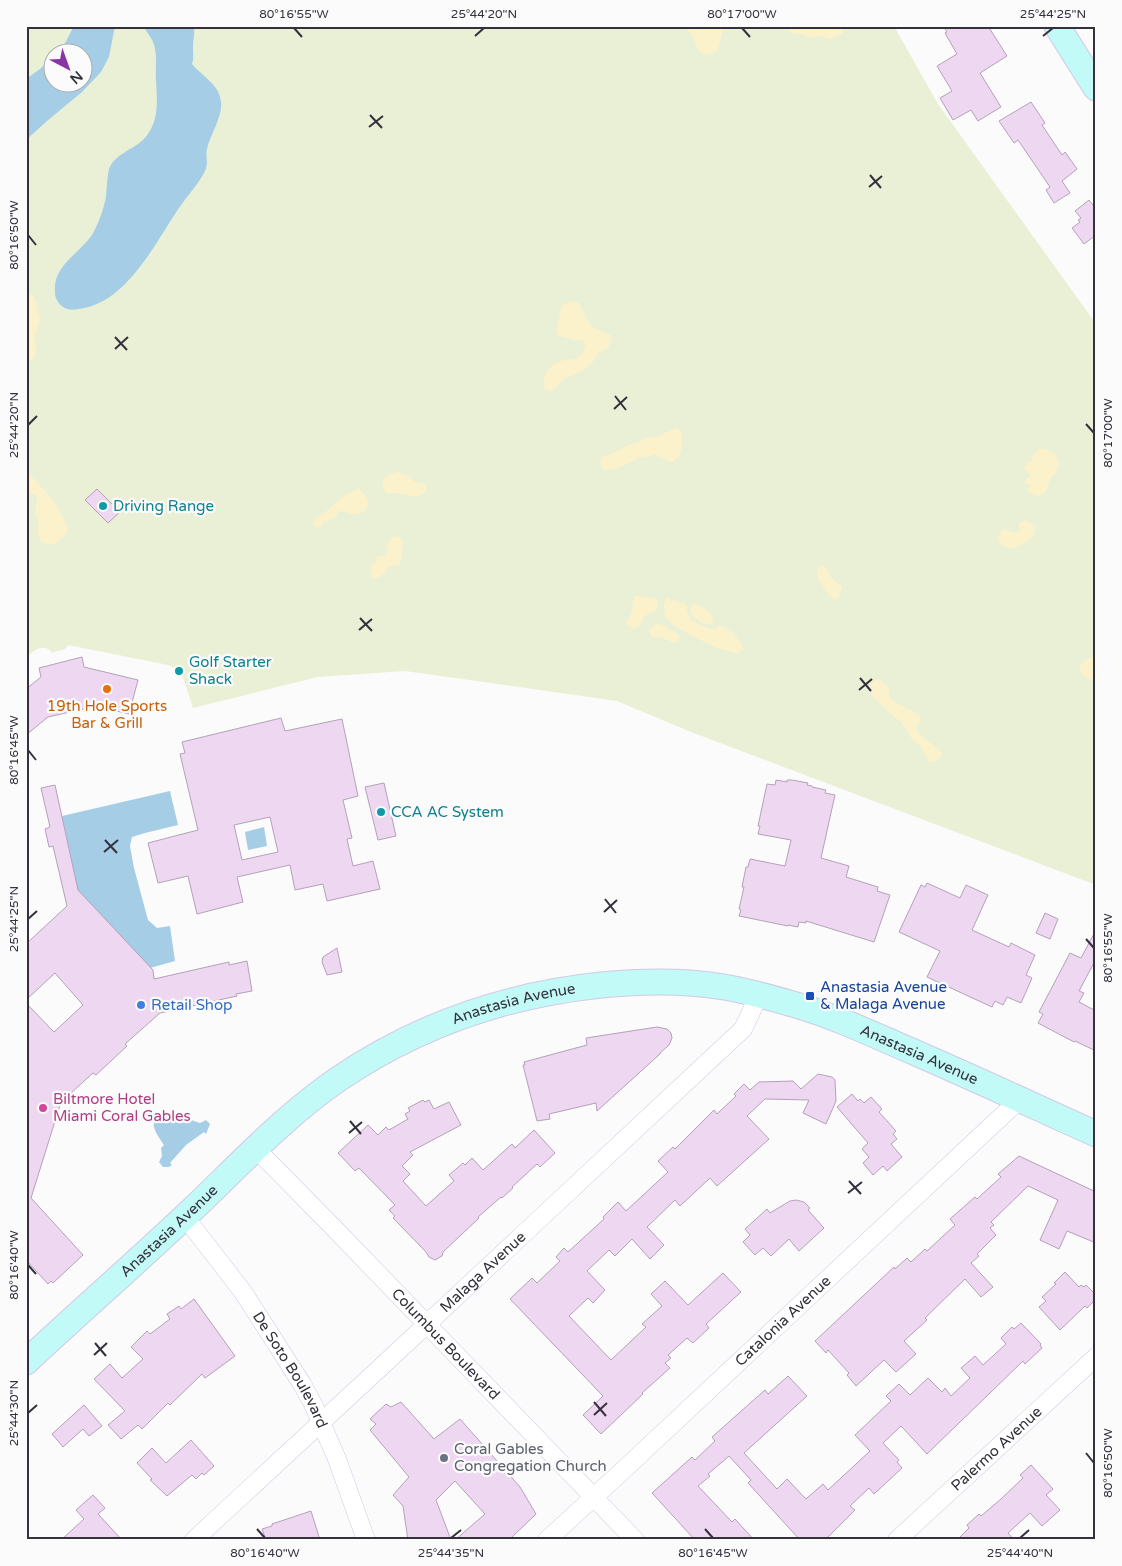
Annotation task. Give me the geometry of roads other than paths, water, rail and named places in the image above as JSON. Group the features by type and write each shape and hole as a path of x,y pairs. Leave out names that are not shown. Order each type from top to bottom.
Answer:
{"street":[{"path":"1057,26 1096,88"},
{"name":"Anastasia Avenue","path":"26,1362 185,1217 256,1149 333,1083 355,1068 408,1038 445,1022 483,1009 543,992 630,982 656,982 722,987 759,995 808,1008 854,1026 1096,1134"},
{"name":"Malaga Avenue","path":"194,1540 743,1029 759,995"},
{"name":"Catalonia Avenue","path":"547,1540 1020,1100"},
{"name":"Columbus Boulevard","path":"256,1149 331,1224 635,1540"},
{"name":"De Soto Boulevard","path":"185,1217 244,1292 290,1363 313,1404 347,1483 366,1540"},
{"name":"Palermo Avenue","path":"897,1540 1096,1357"}],"water":[{"path":"74,26 115,26 109,57 101,72 92,81 92,42 66,42"},
{"path":"143,26 194,26 192,64 214,86 221,102 220,113 207,149 206,168 200,180 149,254 125,284 111,296 96,304 76,310 66,309 59,303 55,293 58,275 95,230 104,205 108,172 112,164 119,156 143,140 155,119 157,104 155,47"},
{"path":"42,67 42,92 82,92 26,140 26,79"},
{"path":"170,791 178,825 132,837 130,846 148,920 157,928 170,926 175,961 150,968 78,890 62,816"},
{"path":"264,827 267,846 248,850 245,832"},
{"path":"167,1111 175,1113 188,1123 191,1120 200,1123 206,1120 210,1124 206,1134 204,1132 186,1145 170,1163 172,1165 163,1167 159,1162 162,1156 161,1148 164,1145 157,1135 154,1122 160,1114"}],"place":[{"name":"Driving Range","path":"103,506"},
{"name":"Golf Starter Shack","path":"179,671"},
{"name":"19th Hole Sports Bar & Grill","path":"107,689"},
{"name":"CCA AC System","path":"381,812"},
{"name":"Anastasia Avenue & Malaga Avenue","path":"810,996"},
{"name":"Retail Shop","path":"141,1005"},
{"name":"Biltmore Hotel Miami Coral Gables","path":"43,1108"},
{"name":"Coral Gables Congregation Church","path":"444,1458"}]}
